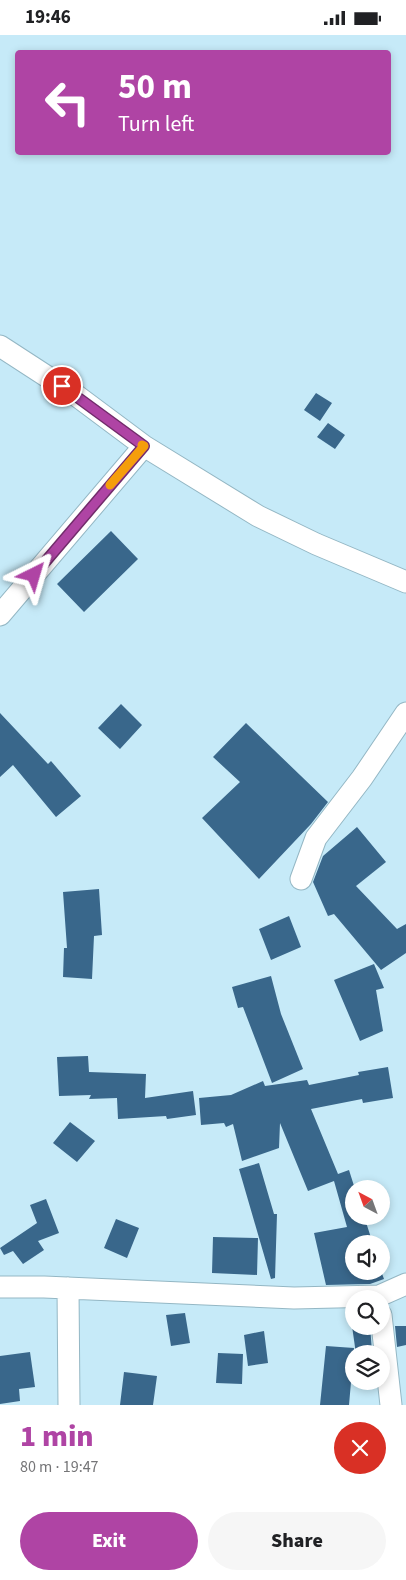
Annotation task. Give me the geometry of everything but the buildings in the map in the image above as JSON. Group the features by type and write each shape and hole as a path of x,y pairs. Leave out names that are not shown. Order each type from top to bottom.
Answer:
{"street":[{"path":"0,346 77,396 144,446 258,516 316,544 406,582"},
{"path":"0,615 144,446"},
{"path":"301,879 316,838 362,778 406,713"},
{"path":"390,1296 406,1284"},
{"path":"0,1287 68,1288 345,1301"},
{"path":"68,1288 69,1405"},
{"path":"383,1335 391,1405"}],"slow traffic":[{"path":"110,485 144,446 142,445"}],"route":[{"path":"34,575 144,446 62,386"}]}
